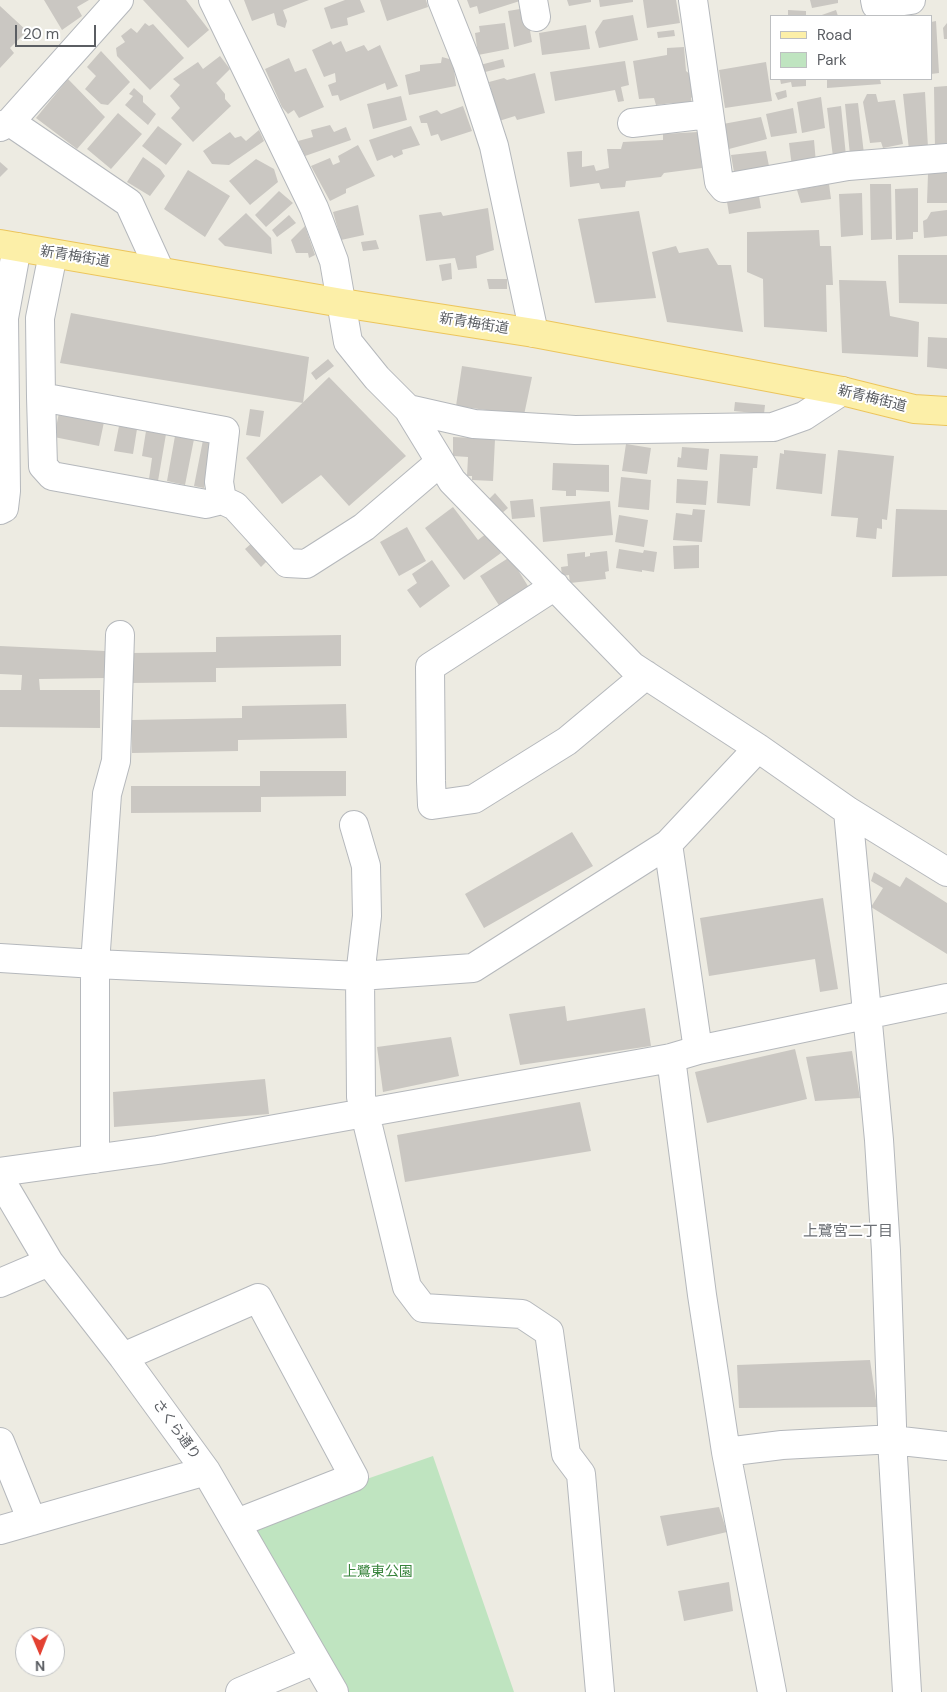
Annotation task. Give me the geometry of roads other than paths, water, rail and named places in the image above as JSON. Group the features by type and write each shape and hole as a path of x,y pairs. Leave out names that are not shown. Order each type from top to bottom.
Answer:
{"main road":[{"name":"新青梅街道","path":"9,246 342,303 534,333 842,391 914,409 947,411"}],"street":[{"path":"119,0 5,125 129,203 160,271"},
{"path":"214,0 314,208 334,261 348,342 377,378 408,409 452,481 632,666 758,748 848,811 947,872"},
{"path":"442,0 467,62 494,146 534,333"},
{"path":"693,0 719,182 724,188 848,166 947,158"},
{"path":"875,0 876,5 911,0"},
{"path":"632,123 709,114"},
{"path":"0,510 4,508 6,491 4,318 9,246"},
{"path":"53,254 40,318 43,466 52,476 206,504 222,500 235,506 287,563 306,564 364,527 439,462"},
{"path":"408,409 474,424 575,430 773,427 804,416 842,391"},
{"path":"41,397 225,431 219,482 222,500"},
{"path":"555,586 430,667 432,805 474,799 567,741 646,675"},
{"path":"94,1159 95,964 107,794 116,761 120,635"},
{"path":"0,958 360,976 473,968 668,844 758,748"},
{"path":"848,811 879,1140 884,1214 892,1440 907,1692"},
{"path":"354,825 366,866 367,916 360,976 361,1097 407,1287 423,1308 522,1314 549,1332 566,1454 581,1474 600,1692"},
{"path":"668,844 698,1050"},
{"path":"0,1172 158,1150 671,1058 698,1050 947,998"},
{"path":"671,1058 702,1295 726,1452 772,1692"},
{"name":"さくら通り","path":"0,1179 49,1262 123,1357 206,1471 334,1692"},
{"path":"0,1283 49,1262"},
{"path":"123,1357 258,1298 354,1477 237,1523"},
{"path":"726,1452 782,1445 892,1440 947,1446"},
{"path":"0,1442 32,1521"},
{"path":"0,1530 206,1471"},
{"path":"240,1692 315,1660"}],"district":[{"name":"上鷺宮二丁目","path":"848,1232"}],"park label":[{"name":"上鷺東公園","path":"378,1572"}]}
